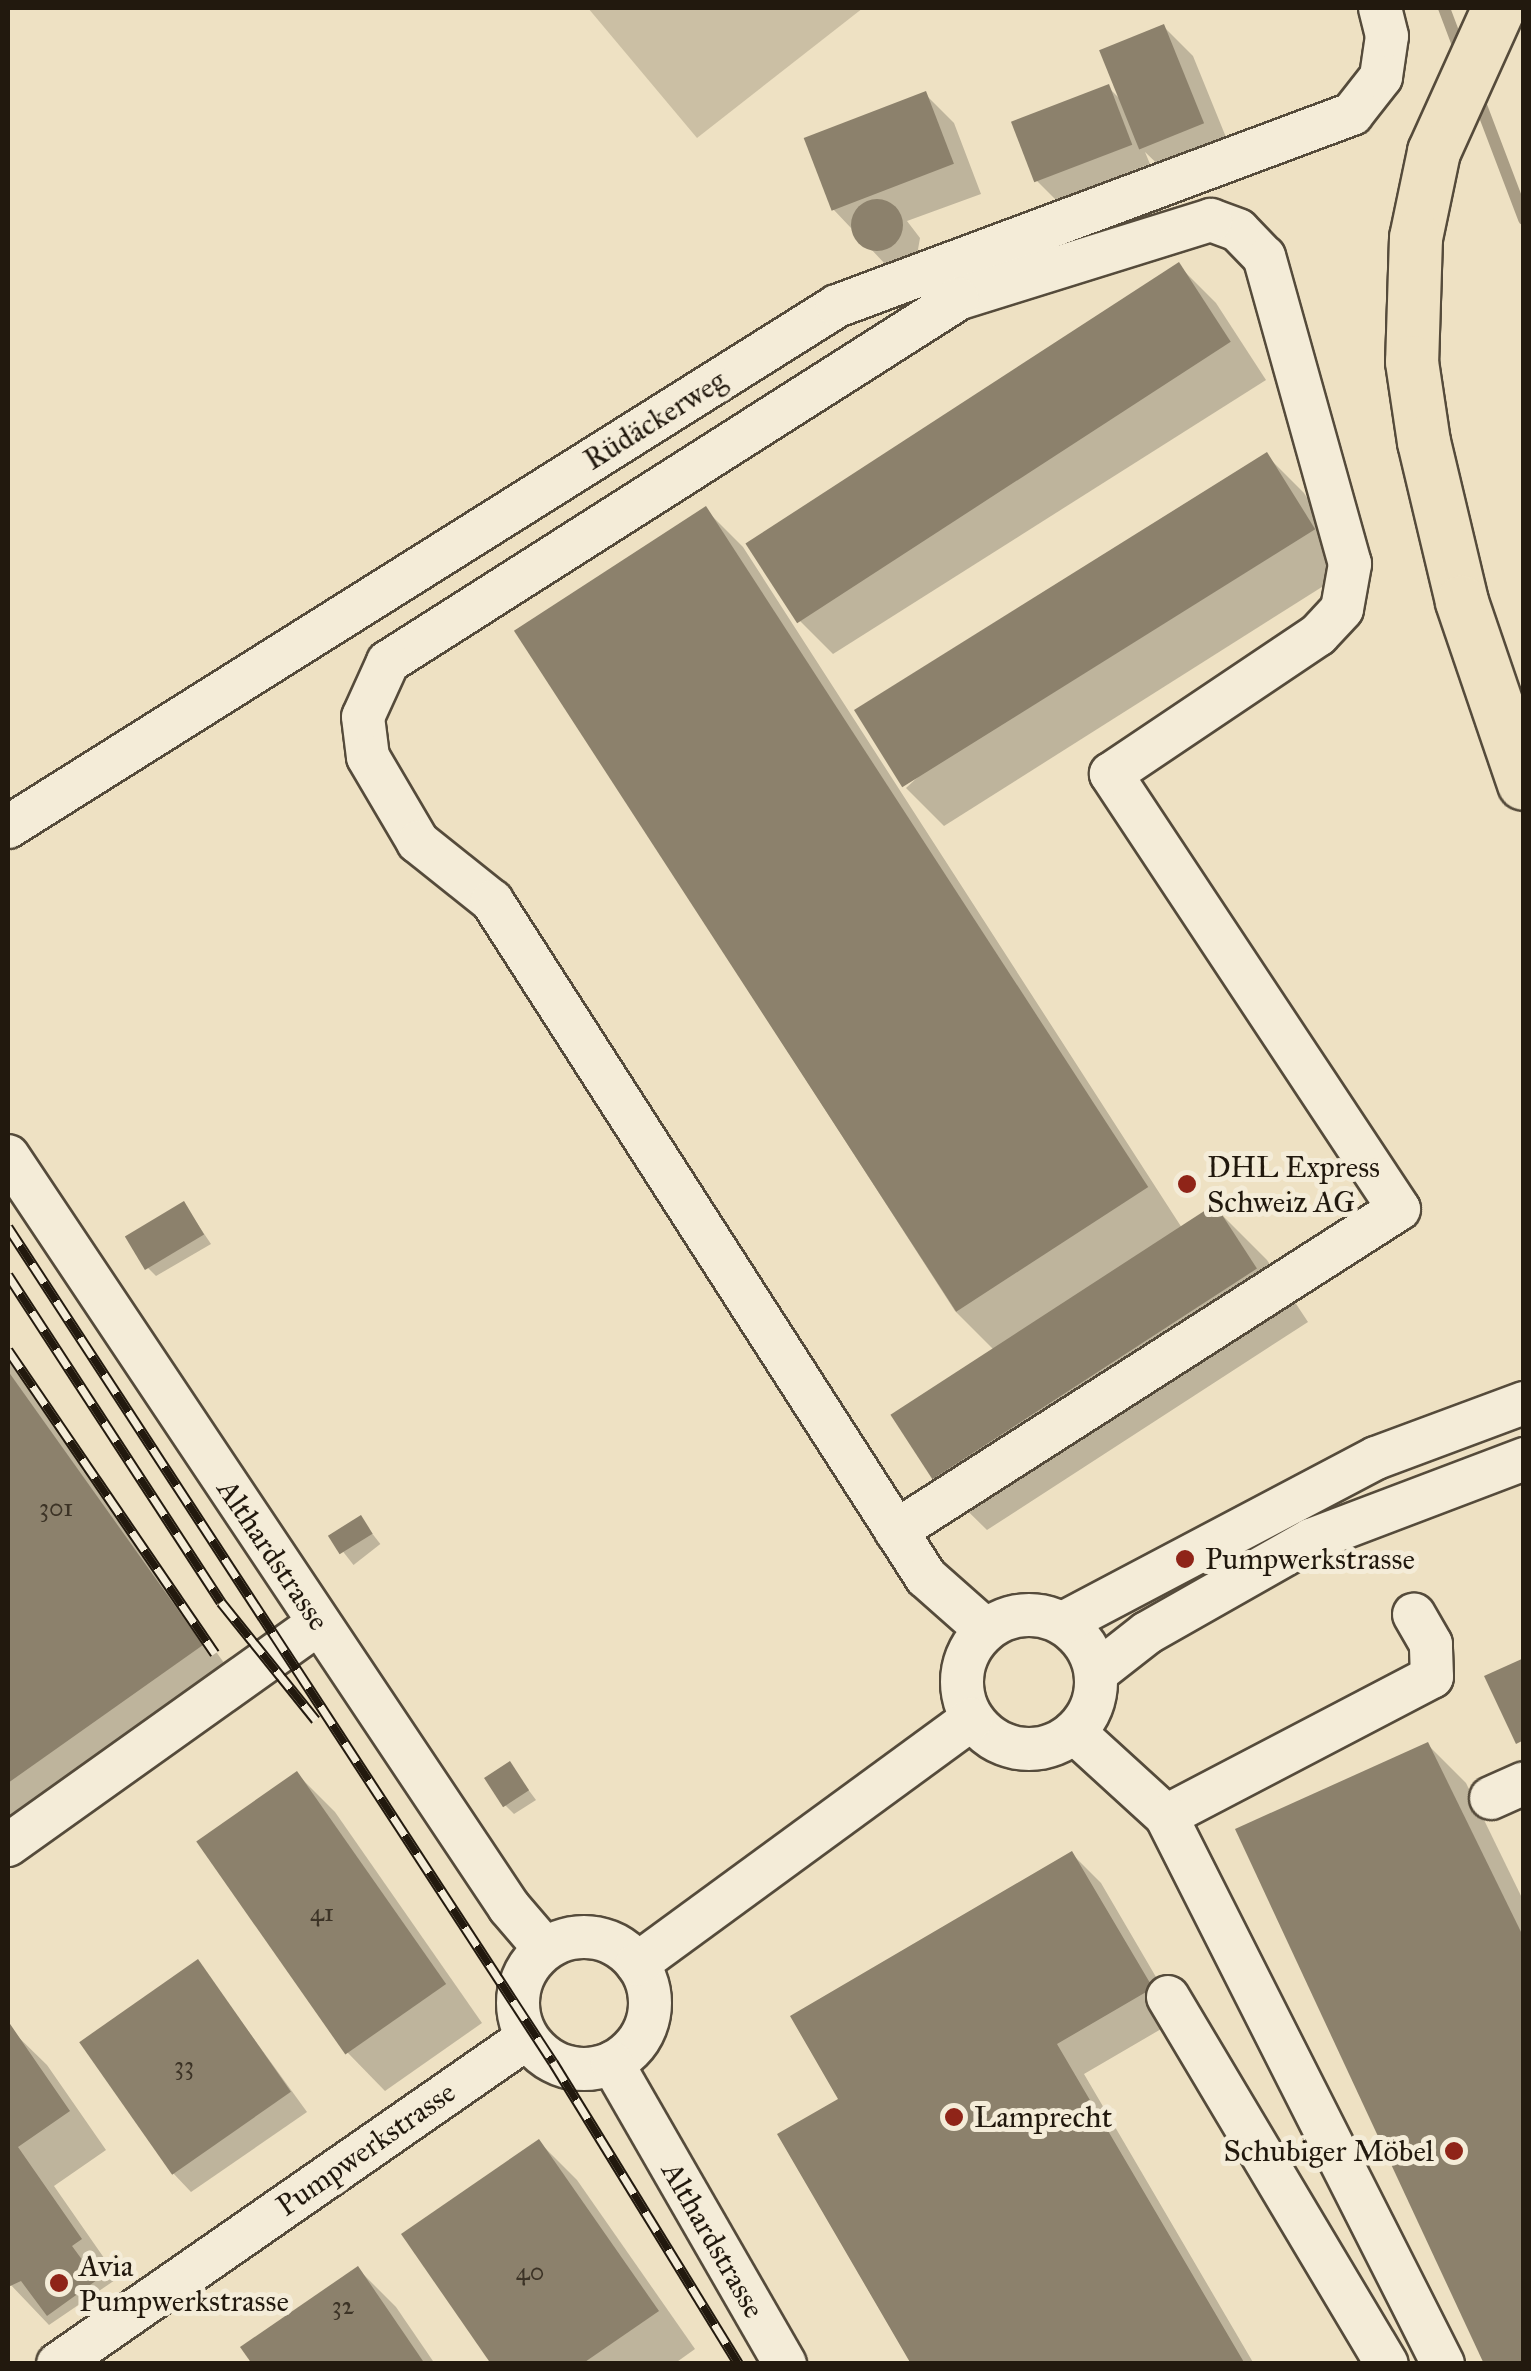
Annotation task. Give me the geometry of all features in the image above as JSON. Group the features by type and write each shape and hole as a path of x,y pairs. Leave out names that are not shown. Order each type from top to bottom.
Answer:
{"main road":[{"path":"1499,8 1434,152 1416,238 1412,312 1424,442 1474,641 1524,784"}],"street":[{"name":"Rüdäckerweg","path":"8,828 837,306 1352,114 1381,77 1387,36 1380,8"},
{"path":"896,1531 1399,1210 1111,774 1318,635 1342,610 1350,564 1264,258 1238,230 1211,220 958,299 388,662 363,717 368,757 418,842 492,902 896,1531 944,1599 986,1630"},
{"name":"Althardstrasse","path":"8,1156 509,1907 545,1949"},
{"path":"1062,1624 1376,1458 1524,1403"},
{"path":"1096,1673 1147,1633 1312,1540 1524,1459"},
{"path":"1024,1614 1062,1624 1085,1644 1096,1673 1092,1706 1074,1732 1043,1747 1009,1746 972,1719 962,1671 986,1630 1024,1614"},
{"path":"1166,1816 1432,1677 1431,1644 1414,1615"},
{"path":"8,1845 319,1623"},
{"path":"637,1964 972,1719"},
{"path":"1074,1732 1166,1816 1443,2364"},
{"path":"584,1937 604,1940 637,1964 650,2000 648,2020 628,2053 612,2064 572,2068 538,2052 527,2038 518,1992 545,1949 584,1937"},
{"path":"1168,1998 1387,2364"},
{"name":"Pumpwerkstrasse","path":"58,2364 527,2038"},
{"name":"Althardstrasse","path":"612,2064 785,2364"}],"shaded area":[{"path":"588,8 863,8 697,138"}],"building":[{"path":"1164,24 1204,123 1139,149 1099,50"},
{"path":"1109,84 1132,145 1034,182 1011,122"},
{"path":"926,91 954,164 832,211 804,138"},
{"path":"877,199 896,206 903,225 896,244 877,251 858,244 851,225 858,206"},
{"path":"1179,262 1231,342 797,623 745,544"},
{"path":"1267,452 1315,529 902,787 854,710"},
{"path":"706,506 1148,1187 956,1312 514,631"},
{"path":"184,1201 204,1234 145,1270 125,1237"},
{"path":"1215,1204 1257,1269 932,1479 890,1415"},
{"path":"8,1371 203,1645 8,1783"},
{"path":"361,1515 373,1534 340,1554 328,1536"},
{"path":"1524,1658 1524,1740 1516,1744 1484,1676"},
{"name":"Schubiger Möbel","path":"1428,1742 1524,1938 1524,2364 1484,2364 1235,1829"},
{"path":"510,1761 529,1790 503,1807 484,1778"},
{"path":"297,1771 446,1984 345,2055 196,1842"},
{"name":"Lamprecht","path":"1072,1851 1153,1988 1057,2044 1245,2364 911,2364 777,2134 838,2099 790,2016"},
{"path":"198,1959 291,2092 172,2175 79,2042"},
{"path":"8,2021 70,2111 18,2147 82,2239 72,2246 97,2280 47,2316 21,2281 8,2287"},
{"path":"539,2139 659,2311 582,2364 491,2364 401,2234"},
{"path":"358,2266 425,2364 252,2364 240,2347"}],"waterway":[{"path":"1444,8 1461,53"},
{"path":"1477,95 1524,219"}],"railway":[{"path":"8,1227 553,2062 739,2364"},
{"path":"8,1275 221,1602 316,1720"},
{"path":"8,1350 215,1653"}],"place":[{"name":"DHL Express Schweiz AG","path":"1187,1184"},
{"name":"Pumpwerkstrasse","path":"1185,1559"},
{"name":"Lamprecht","path":"954,2117"},
{"name":"Schubiger Möbel","path":"1454,2151"},
{"name":"Avia Pumpwerkstrasse","path":"59,2283"}]}
